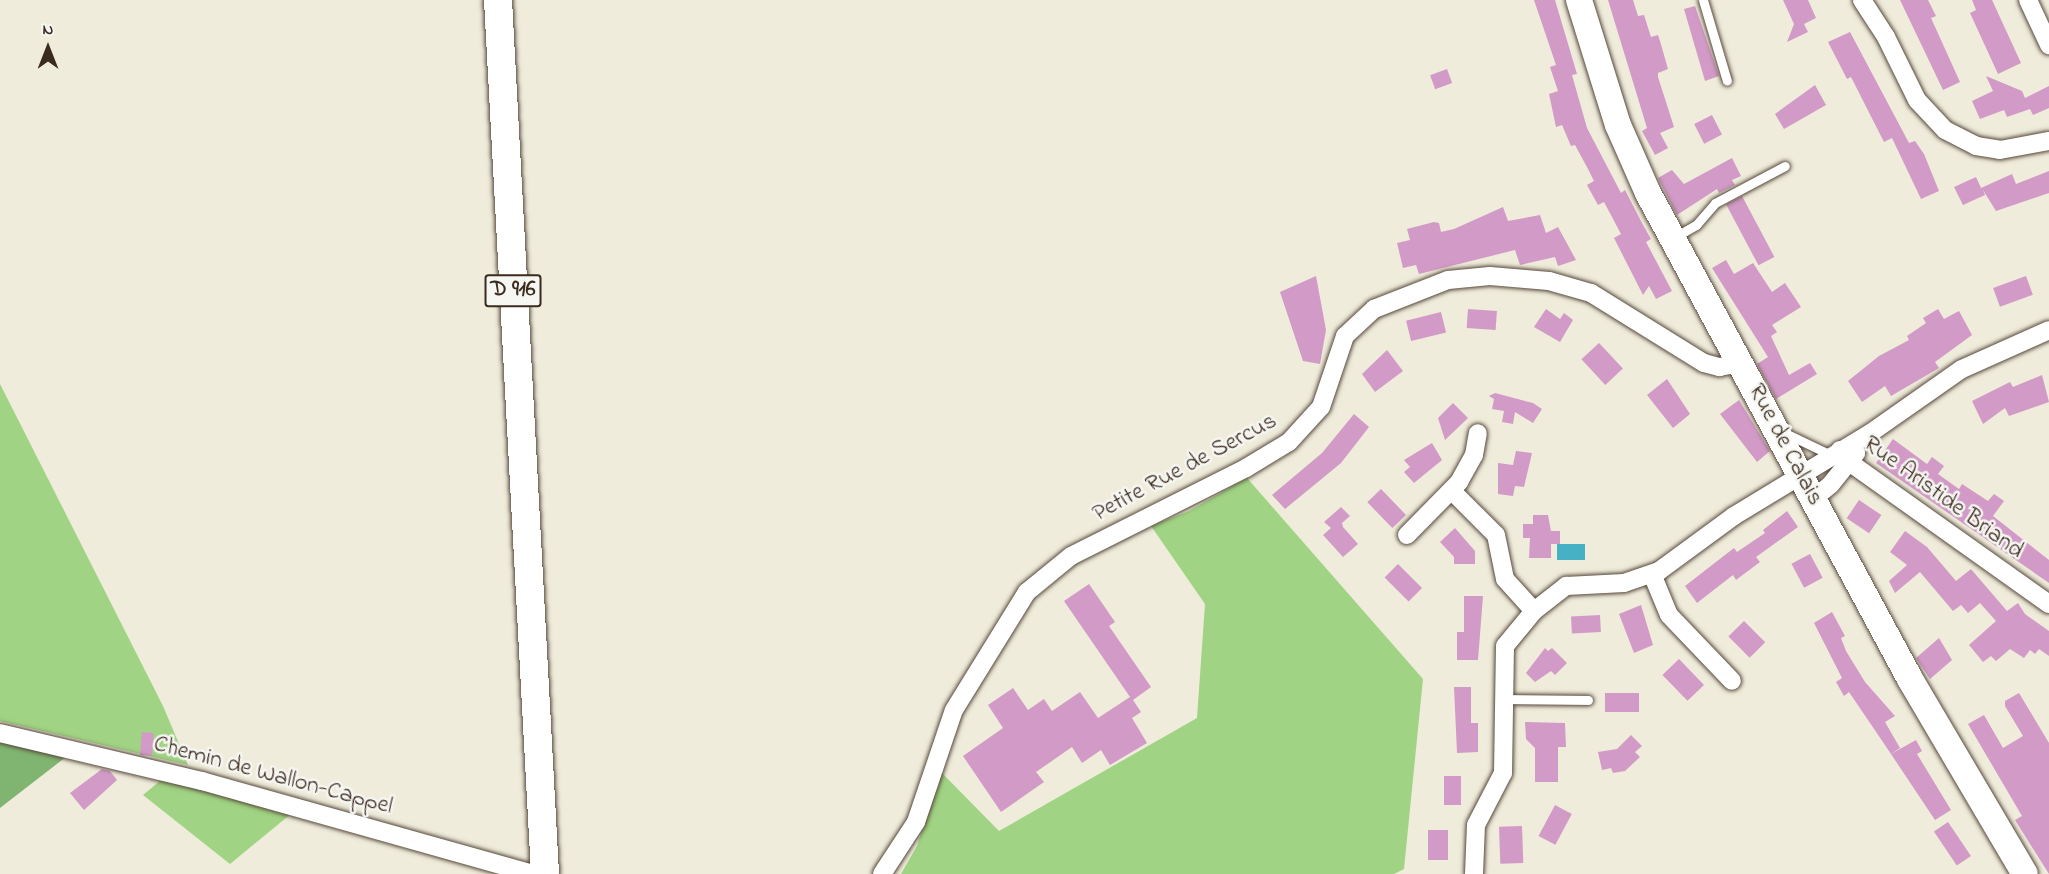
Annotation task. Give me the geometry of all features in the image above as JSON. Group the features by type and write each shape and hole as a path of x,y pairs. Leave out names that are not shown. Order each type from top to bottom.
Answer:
{"main road":[{"name":"D 916","path":"498,0 544,874"}],"street":[{"name":"Rue de Calais","path":"1579,0 1618,125 1673,238 1910,679 2025,874"},
{"path":"1862,0 1917,100 1945,130 1976,146 2000,150 2049,141"},
{"path":"2028,0 2049,45"},
{"name":"Petite Rue de Sercus","path":"882,874 916,822 954,710 1027,592 1071,556 1246,468 1289,442 1321,407 1345,336 1374,309 1410,292 1462,278 1549,281 1591,293 1704,363 1719,367 1741,363"},
{"path":"1474,874 1476,825 1503,773 1505,646 1534,611 1566,586 1624,583 1652,574 1801,474 1840,456 1962,369 2049,330"},
{"path":"1407,536 1452,491 1470,464 1478,433"},
{"path":"1814,498 1840,456"},
{"name":"Rue Aristide Briand","path":"1840,456 2049,604"},
{"path":"1452,491 1496,536 1505,579 1534,611"},
{"path":"1652,574 1669,615 1732,681"},
{"name":"Chemin de Wallon-Cappel","path":"0,733 202,781 478,866 532,874"}],"lane":[{"path":"1703,0 1727,81"},
{"path":"1673,238 1696,225 1715,203 1785,166"},
{"path":"1775,426 1840,456"},
{"path":"1503,699 1588,700"}],"green space":[{"path":"0,384 163,706 188,765 0,721"},
{"path":"1247,478 1423,679 1404,869 1394,874 901,874 917,846 940,771 999,831 1197,718 1205,604 1151,526 1189,511"},
{"path":"0,736 71,753 0,808"},
{"path":"167,775 292,813 230,864 143,795"}],"water":[{"path":"1557,544 1585,544 1585,560 1557,560"}],"building":[{"path":"1534,0 1555,0 1577,74 1572,75 1587,128 1621,193 1625,190 1651,239 1646,242 1672,291 1656,299 1649,286 1643,295 1614,238 1621,234 1604,202 1598,205 1587,185 1594,181 1588,169 1575,145 1571,146 1562,125 1556,127 1549,94 1558,91 1550,67 1556,65"},
{"path":"1608,0 1633,0 1638,16 1644,15 1651,37 1658,35 1660,41 1668,69 1658,73 1658,77 1674,127 1660,133 1668,148 1655,155 1642,131 1647,128"},
{"path":"1783,0 1808,0 1816,18 1804,24 1808,32 1787,42 1794,24"},
{"path":"1900,0 1928,0 1936,16 1931,18 1960,82 1943,90"},
{"path":"1972,0 1992,0 2021,63 1998,74 1970,13 1976,10"},
{"path":"1695,6 1719,76 1705,81 1684,9"},
{"path":"1850,32 1909,143 1915,141 1924,154 1939,191 1921,199 1892,138 1884,142 1851,77 1847,79 1828,42"},
{"path":"1447,69 1452,83 1435,89 1430,75"},
{"path":"1986,76 2022,91 2025,98 2049,86 2049,108 2033,115 2030,109 2007,117 2004,110 1980,119 1972,101 1993,91"},
{"path":"1815,85 1826,105 1784,129 1775,114"},
{"path":"1712,115 1722,135 1704,144 1694,124"},
{"path":"1732,158 1741,176 1732,180 1735,185 1719,193 1717,189 1677,215 1658,178 1672,170 1684,184"},
{"path":"2049,171 2049,193 1996,211 1983,190 1985,195 1963,205 1954,187 1976,177 1981,188 2012,174 2016,184"},
{"path":"1742,196 1774,257 1759,265 1726,204"},
{"path":"1503,207 1508,221 1540,215 1546,233 1558,227 1576,260 1558,266 1555,257 1520,265 1515,250 1419,274 1416,265 1403,268 1397,243 1410,240 1407,229 1434,222 1439,223 1441,232 1454,229"},
{"path":"1726,260 1734,274 1753,263 1772,292 1785,283 1801,307 1772,325 1777,332 1771,336 1789,375 1810,363 1817,374 1776,399 1757,364 1768,357 1712,268"},
{"path":"1316,276 1326,330 1320,364 1303,361 1280,292"},
{"path":"2026,276 2033,295 2000,307 1993,288"},
{"path":"1468,309 1497,311 1496,330 1467,328"},
{"path":"1546,309 1560,319 1564,313 1573,320 1560,342 1534,327"},
{"path":"1938,309 1944,319 1959,311 1972,335 1935,362 1939,368 1891,396 1885,386 1862,402 1848,381 1879,356 1909,340 1907,336 1926,323 1923,318"},
{"path":"1441,312 1446,332 1411,341 1406,321"},
{"path":"1599,343 1623,369 1605,385 1581,359"},
{"path":"1387,350 1403,371 1375,392 1362,374"},
{"path":"2042,375 2049,402 2009,416 2005,408 1983,424 1972,401 2010,382 2013,387"},
{"path":"1667,379 1690,414 1673,428 1647,395"},
{"path":"1495,393 1533,403 1542,409 1533,423 1515,412 1513,424 1502,422 1504,411 1492,409 1494,399 1489,396"},
{"path":"1739,400 1770,451 1757,462 1720,414"},
{"path":"1453,403 1468,418 1445,440 1438,418"},
{"path":"1354,414 1369,427 1341,463 1285,509 1272,495 1322,453"},
{"path":"1893,439 1927,464 1932,457 1944,466 1938,474 1959,489 1962,484 1988,501 1994,494 2004,501 1993,516 2049,560 2049,583 1876,463"},
{"path":"1432,443 1442,460 1414,483 1404,472 1410,467 1404,460"},
{"path":"1516,451 1532,453 1524,487 1515,486 1513,496 1498,494 1498,463 1513,465"},
{"path":"1381,489 1406,515 1392,528 1367,502"},
{"path":"1859,500 1881,515 1869,533 1847,518"},
{"path":"1341,507 1350,516 1342,523 1343,527 1358,544 1343,557 1323,535 1331,528 1324,522"},
{"path":"1787,511 1798,527 1756,557 1760,562 1736,580 1733,575 1697,603 1685,586 1734,548 1737,552 1765,533 1763,530"},
{"path":"1533,515 1548,515 1551,531 1560,531 1560,544 1551,544 1551,558 1529,558 1530,538 1523,538 1523,524 1533,524"},
{"path":"1455,528 1475,551 1475,564 1454,564 1454,557 1440,542"},
{"path":"1905,531 1927,547 1956,581 1971,569 2007,611 2018,603 2025,614 2049,631 2049,656 2039,649 2035,654 2030,650 2024,658 2010,649 1996,661 1991,656 1983,662 1969,645 1996,621 1980,603 1968,613 1961,605 1953,611 1920,572 1895,593 1889,581 1907,565 1890,552"},
{"path":"1810,554 1823,578 1804,588 1791,564"},
{"path":"1398,564 1422,588 1409,601 1385,577"},
{"path":"1089,584 1115,622 1109,626 1151,687 1133,700 1141,712 1132,718 1147,743 1110,765 1101,750 1082,763 1072,747 1036,772 1044,782 1001,812 963,756 1003,728 988,705 1013,688 1028,710 1044,699 1052,711 1080,692 1098,718 1130,697 1064,601"},
{"path":"1464,596 1483,596 1478,660 1457,660 1457,632 1464,632"},
{"path":"1641,605 1653,645 1634,653 1619,614"},
{"path":"1832,612 1845,636 1841,638 1846,651 1865,682 1895,716 1885,722 1900,748 1891,754 1849,692 1844,696 1836,682 1842,678 1814,623"},
{"path":"1600,615 1601,632 1572,633 1571,617"},
{"path":"1744,621 1765,642 1750,658 1728,637"},
{"path":"1939,638 1952,660 1930,679 1916,658"},
{"path":"1545,648 1548,651 1552,648 1567,663 1555,675 1551,671 1535,682 1526,673"},
{"path":"1679,659 1704,685 1687,701 1662,675"},
{"path":"1454,687 1471,687 1471,723 1478,723 1478,752 1457,753"},
{"path":"1605,693 1639,693 1639,712 1605,712"},
{"path":"2019,693 2049,743 2049,874 2015,820 2022,816 1968,724 1984,715 2003,748 2023,736 2005,706 2005,701"},
{"path":"1525,722 1565,723 1566,747 1558,747 1558,782 1535,782 1535,748 1526,739"},
{"path":"142,732 154,733 152,756 140,755"},
{"path":"1631,735 1642,746 1635,752 1640,757 1625,771 1613,773 1611,768 1602,770 1598,752 1617,749"},
{"path":"1916,740 1922,751 1917,754 1951,810 1935,820 1891,754"},
{"path":"102,769 110,771 117,780 84,810 70,793"},
{"path":"1444,776 1461,776 1461,805 1444,805"},
{"path":"1555,805 1572,814 1555,845 1539,836"},
{"path":"1948,822 1971,856 1957,865 1934,832"},
{"path":"1522,826 1523,863 1500,864 1499,827"},
{"path":"1428,830 1448,830 1448,860 1428,860"}]}
